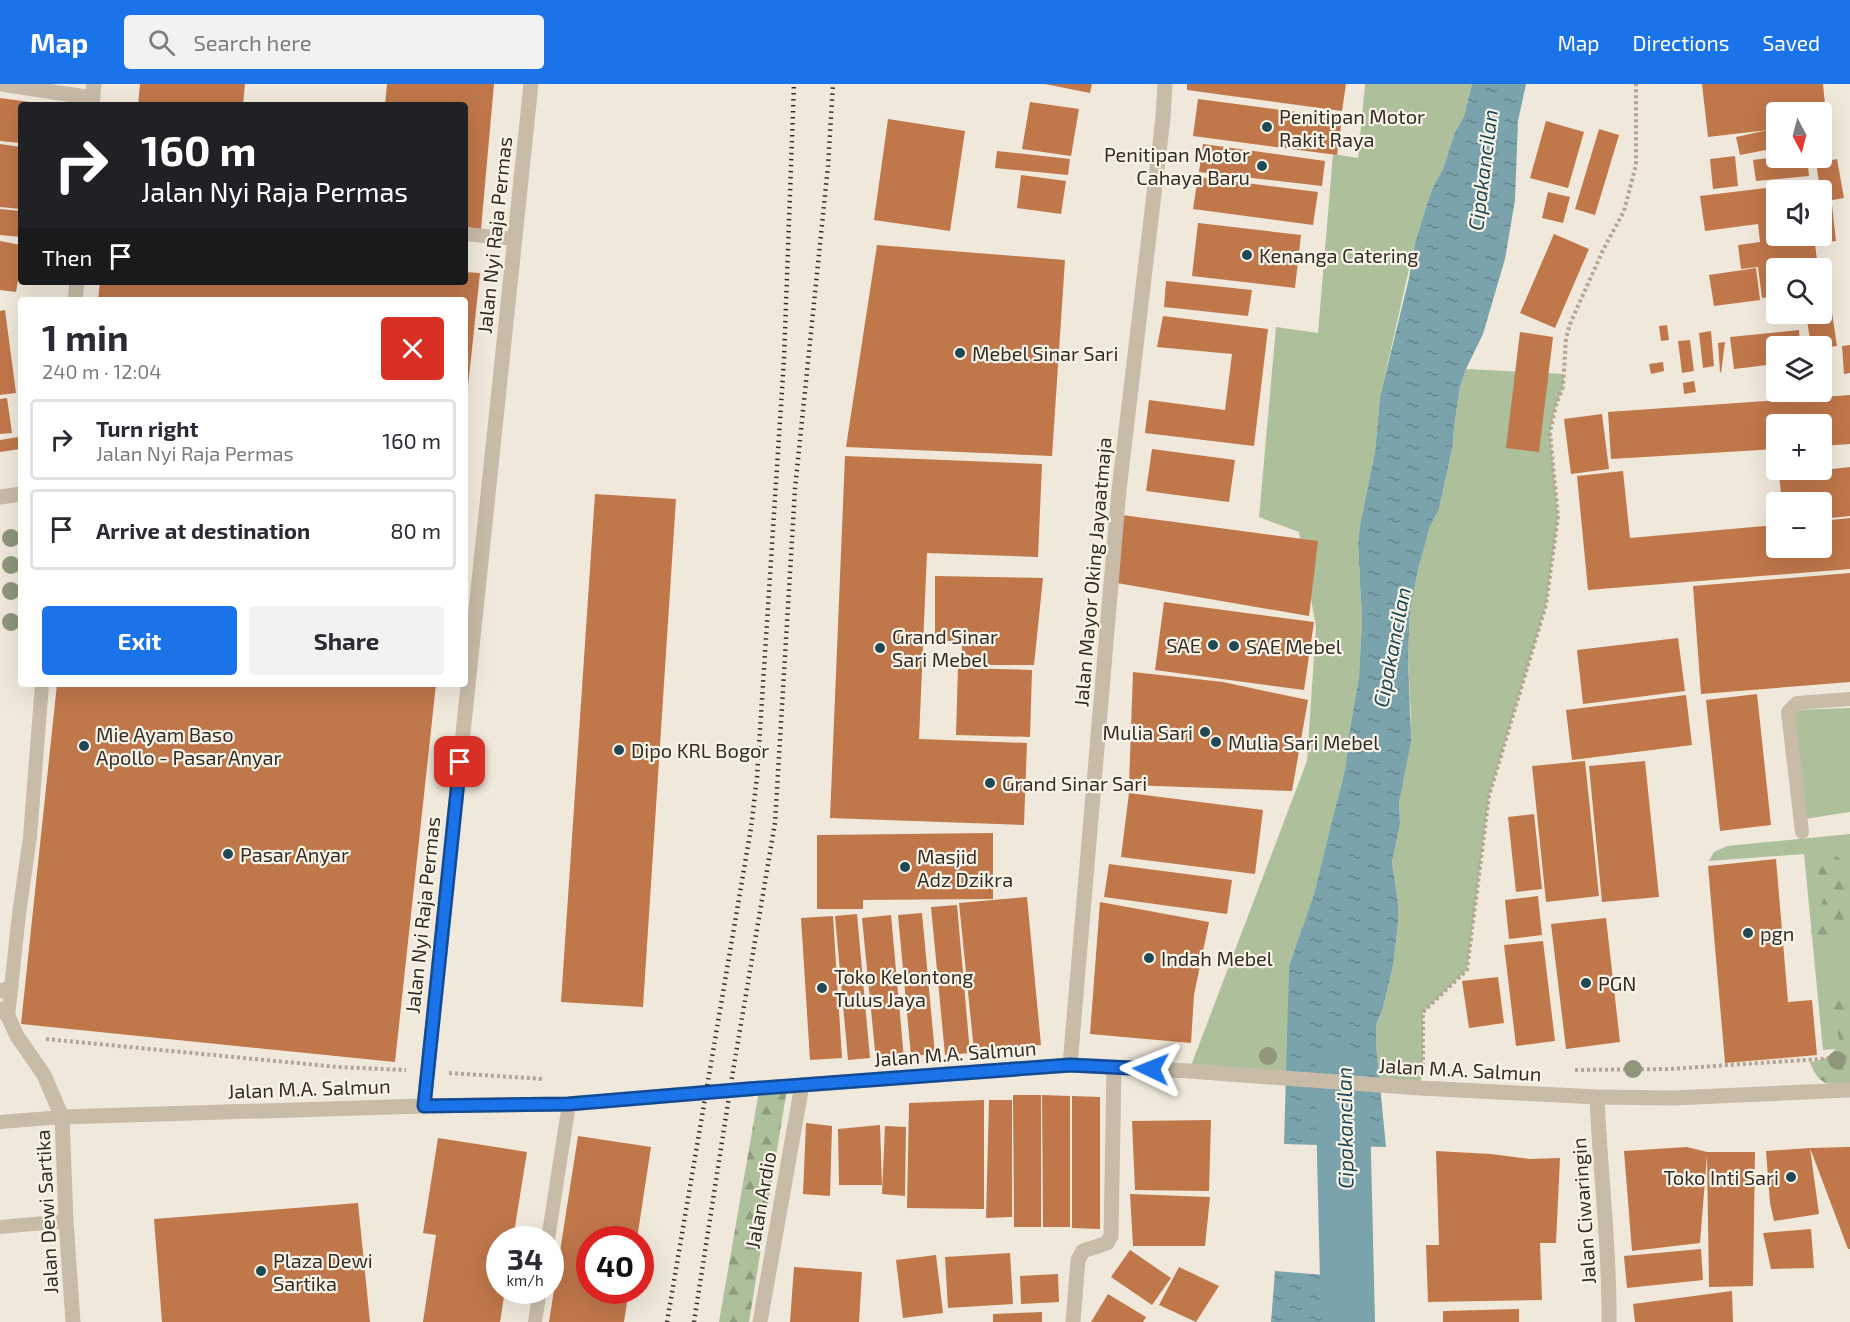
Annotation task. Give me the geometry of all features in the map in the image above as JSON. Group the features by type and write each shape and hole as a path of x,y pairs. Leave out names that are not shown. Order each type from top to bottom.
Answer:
{"street":[{"path":"0,84 93,96"},
{"name":"Jalan Nyi Raja Permas","path":"468,683 531,84"},
{"name":"Jalan Mayor Oking Jayaatmaja","path":"1070,1065 1119,490 1165,84"},
{"path":"0,497 18,495"},
{"name":"Jalan Nyi Raja Permas","path":"424,1106 468,687"},
{"name":"Jalan Dewi Sartika","path":"4,1012 44,1076 62,1117 73,1322"},
{"name":"Jalan M.A. Salmun","path":"62,1117 568,1104 1070,1065 1597,1097 1673,1098 1850,1090"},
{"path":"1074,1322 1078,1260 1083,1251 1107,1243 1111,1236 1114,1068"},
{"name":"Jalan Ardio","path":"760,1322 802,1085"},
{"name":"Jalan Ciwaringin","path":"1597,1097 1610,1322"}],"lane":[{"path":"468,234 515,239"},
{"name":"Jalan Dewi Sartika","path":"4,1012 30,837 42,687"},
{"path":"1802,832 1788,712 1797,703 1850,699"},
{"path":"550,1226 568,1104"},
{"path":"0,1122 62,1117"},
{"path":"0,1227 66,1221"},
{"path":"535,1322 538,1304"}],"path":[{"path":"1420,1088 1424,1063 1423,1012 1467,970 1489,796 1546,605 1558,517 1550,432 1563,387 1566,338 1599,260 1624,211 1636,165 1636,84"},
{"path":"17,1036 338,1067 552,1080"},
{"path":"1569,1070 1669,1069 1850,1058"}],"green space":[{"path":"1365,84 1472,84 1464,116 1455,132 1443,169 1433,187 1415,243 1380,397 1375,452 1358,544 1362,620 1359,677 1346,765 1333,820 1314,894 1289,966 1287,1078 1189,1071 1307,761 1316,627 1299,532 1259,517 1276,327 1318,333 1333,154 1358,158"},
{"path":"1466,369 1564,374 1563,387 1550,432 1558,517 1546,605 1489,796 1467,970 1423,1012 1423,1063 1420,1088 1380,1085 1376,1025 1383,1008 1393,966 1398,923 1398,902 1392,862 1400,824 1399,803 1411,719 1408,658 1410,611 1424,547 1430,526 1439,509 1453,445 1460,387"},
{"path":"1850,708 1850,812 1798,820 1794,710"},
{"path":"1850,834 1850,1048 1823,1050 1804,854 1709,861 1714,852 1727,846"},
{"path":"1834,854 1850,867 1850,924 1833,940 1819,945 1811,933 1824,895 1822,880 1816,869 1822,858"},
{"path":"1832,993 1845,993 1850,997 1850,1085 1829,1084 1820,1080 1810,1062 1828,1056 1840,1041 1824,1003"},
{"path":"787,1089 749,1322 719,1322 759,1091"}],"water":[{"path":"1472,84 1526,84 1518,121 1515,200 1505,259 1483,334 1460,387 1453,445 1439,509 1430,526 1410,611 1408,658 1411,741 1399,803 1400,824 1392,862 1398,902 1398,923 1393,966 1383,1008 1376,1025 1386,1147 1284,1144 1289,966 1314,894 1346,765 1359,677 1362,620 1358,544 1375,452 1380,397 1409,278 1415,243 1433,187 1443,169 1455,132 1464,116"},
{"path":"1275,1271 1374,1279 1373,1322 1271,1322"}],"building":[{"path":"140,84 245,84 243,102 138,102"},
{"path":"387,84 494,84 481,229 468,227 468,102 385,102"},
{"path":"1045,84 1092,84 1090,93"},
{"path":"1187,84 1346,84 1342,111 1187,90"},
{"path":"1702,84 1823,84 1825,102 1766,102 1766,130 1708,137"},
{"path":"0,98 30,102 18,102 18,143 0,141"},
{"name":"Penitipan Motor Rakit Raya","path":"1198,99 1342,118 1337,155 1193,136"},
{"path":"1030,102 1079,109 1071,156 1022,149"},
{"path":"888,119 965,131 950,231 874,220"},
{"path":"1546,121 1584,132 1568,188 1530,178"},
{"path":"1599,129 1619,135 1595,215 1575,209"},
{"path":"1766,130 1766,150 1740,155 1736,137"},
{"path":"0,144 18,147 18,209 0,207"},
{"name":"Penitipan Motor Cahaya Baru","path":"1203,144 1325,161 1322,186 1199,172"},
{"path":"997,151 1070,159 1068,175 995,168"},
{"path":"1735,156 1738,186 1713,189 1710,159"},
{"path":"1766,158 1766,168 1808,168 1809,176 1756,181 1753,160"},
{"path":"1837,159 1844,198 1832,200 1832,180 1819,180 1817,168 1832,168 1832,160"},
{"path":"1021,175 1066,181 1061,214 1017,208"},
{"path":"1198,177 1318,192 1313,225 1193,209"},
{"path":"1766,188 1766,246 1815,246 1817,258 1766,258 1766,297 1762,298 1758,267 1741,269 1738,245 1760,242 1758,224 1705,231 1700,196"},
{"path":"1548,192 1570,197 1563,223 1542,218"},
{"path":"1832,205 1836,241 1832,242"},
{"path":"0,209 18,211 18,237 0,235"},
{"name":"Kenanga Catering","path":"1198,223 1301,235 1295,288 1192,276"},
{"path":"1554,234 1589,249 1555,328 1520,313"},
{"path":"0,241 18,244 18,280 16,292 0,290"},
{"name":"Mebel Sinar Sari","path":"877,245 1065,260 1052,456 846,447"},
{"path":"1756,268 1760,300 1714,306 1709,275"},
{"path":"468,272 480,273 468,387 468,297 98,297 100,285 468,285"},
{"path":"1166,281 1252,290 1248,316 1164,307"},
{"path":"5,310 16,393 0,395 0,311"},
{"path":"1832,312 1837,346 1832,347 1832,336 1809,336 1808,324 1832,324"},
{"path":"1163,316 1268,329 1254,446 1145,433 1149,400 1225,410 1232,354 1157,347"},
{"path":"1667,325 1669,340 1661,341 1659,326"},
{"path":"1799,330 1799,336 1766,336 1766,365 1734,369 1730,337"},
{"path":"1711,331 1714,366 1703,368 1699,333"},
{"path":"1520,332 1553,337 1539,452 1506,448"},
{"path":"1690,340 1694,371 1682,373 1678,341"},
{"path":"1725,342 1721,373 1718,343"},
{"path":"1850,345 1850,373 1844,374 1842,346"},
{"path":"1663,362 1664,371 1651,374 1649,364"},
{"path":"1694,381 1696,392 1684,394 1683,383"},
{"path":"1850,395 1850,444 1832,445 1832,414 1766,414 1766,450 1611,459 1608,412 1766,401 1832,402 1832,396"},
{"path":"7,398 12,433 0,434 0,399"},
{"path":"1602,414 1609,469 1571,474 1564,419"},
{"path":"18,437 18,449 0,452 0,440"},
{"path":"1152,449 1235,460 1229,502 1146,491"},
{"name":"Grand Sinar Sari Mebel","path":"845,456 1042,464 1038,557 927,553 919,739 1027,743 1024,825 830,818"},
{"path":"1850,467 1850,516 1832,518 1832,492 1781,492 1780,480 1832,480 1832,469"},
{"path":"1623,471 1630,538 1766,526 1766,558 1832,558 1832,520 1850,518 1850,569 1588,590 1577,476"},
{"name":"Dipo KRL Bogor","path":"595,494 676,499 643,1007 561,1002"},
{"path":"1122,515 1318,541 1309,616 1111,582"},
{"path":"1850,573 1850,682 1701,694 1693,586"},
{"path":"935,576 1043,578 1034,665 962,665 962,641 935,641"},
{"name":"SAE Mebel","path":"1164,602 1314,622 1304,690 1155,670"},
{"path":"1678,638 1685,691 1583,704 1577,650"},
{"path":"958,668 1032,670 1030,737 956,735"},
{"name":"Mulia Sari Mebel","path":"1133,672 1223,682 1308,700 1292,791 1129,785"},
{"name":"Pasar Anyar","path":"57,687 436,687 395,1062 21,1024"},
{"path":"1757,694 1771,825 1720,831 1706,700"},
{"path":"1686,695 1692,745 1572,760 1566,710"},
{"path":"1585,761 1599,896 1546,902 1532,766"},
{"path":"1645,761 1659,897 1602,902 1589,766"},
{"path":"1129,793 1263,810 1255,874 1121,857"},
{"path":"1534,814 1542,889 1516,892 1508,817"},
{"name":"Masjid Adz Dzikra","path":"993,833 993,899 863,900 863,909 817,909 817,835"},
{"name":"pgn","path":"1776,859 1788,1002 1812,1000 1817,1055 1725,1063 1708,866"},
{"path":"1109,864 1232,880 1227,914 1104,897"},
{"path":"1538,896 1542,935 1509,939 1505,900"},
{"path":"1027,897 1041,1045 974,1051 959,903"},
{"name":"Indah Mebel","path":"1100,902 1209,922 1194,995 1191,1043 1090,1034"},
{"path":"957,905 970,1053 945,1055 931,907"},
{"path":"922,913 935,1054 911,1056 898,915"},
{"path":"857,914 870,1058 848,1060 835,916"},
{"path":"891,915 904,1059 876,1061 862,918"},
{"name":"Toko Kelontong Tulus Jaya","path":"833,916 842,1058 810,1060 801,918"},
{"name":"PGN","path":"1606,918 1620,1042 1566,1049 1551,924"},
{"name":"PGN","path":"1543,941 1555,1041 1516,1046 1504,945"},
{"path":"1498,977 1504,1023 1469,1028 1462,981"},
{"path":"1013,1095 1041,1095 1041,1227 1014,1227"},
{"path":"1042,1095 1070,1096 1070,1227 1043,1227"},
{"path":"1072,1096 1100,1097 1100,1229 1072,1228"},
{"path":"984,1100 984,1209 907,1208 909,1103"},
{"path":"989,1100 1012,1100 1012,1217 986,1218"},
{"path":"1211,1120 1209,1191 1135,1190 1132,1121"},
{"path":"806,1123 832,1126 830,1196 803,1194"},
{"path":"880,1125 882,1185 839,1185 838,1129"},
{"path":"885,1126 906,1127 905,1196 882,1194"},
{"path":"578,1136 651,1147 639,1226 576,1226 576,1304 627,1304 624,1322 549,1322 552,1304 564,1304 564,1226"},
{"path":"438,1138 527,1152 515,1226 486,1226 486,1304 503,1304 500,1322 423,1322 436,1235 423,1233"},
{"path":"1687,1147 1707,1152 1755,1152 1753,1286 1709,1287 1707,1155 1700,1243 1632,1251 1624,1151"},
{"path":"1850,1147 1850,1249 1848,1249 1810,1148"},
{"name":"Toko Inti Sari","path":"1810,1148 1819,1214 1774,1221 1770,1203 1766,1151"},
{"path":"1436,1151 1529,1159 1560,1158 1556,1243 1540,1243 1542,1300 1428,1302 1426,1245 1439,1245"},
{"path":"1130,1194 1210,1197 1205,1246 1133,1246"},
{"name":"Plaza Dewi Sartika","path":"358,1203 370,1322 162,1322 154,1219"},
{"path":"1811,1229 1814,1268 1771,1269 1763,1233"},
{"path":"1701,1249 1703,1280 1627,1288 1624,1256"},
{"path":"1130,1250 1171,1278 1152,1305 1111,1277"},
{"path":"1010,1253 1013,1304 948,1308 945,1257"},
{"path":"936,1255 943,1313 903,1318 896,1260"},
{"path":"794,1267 862,1272 859,1322 790,1322"},
{"path":"1179,1267 1219,1286 1196,1322 1159,1305"},
{"path":"1058,1274 1059,1302 1021,1304 1020,1276"},
{"path":"1732,1291 1733,1322 1635,1322 1633,1304"},
{"path":"1108,1294 1146,1317 1143,1322 1091,1322"},
{"path":"1519,1309 1519,1322 1443,1322 1443,1311"},
{"path":"1042,1312 1042,1322 993,1322 993,1314"}],"waterway":[{"name":"Cipakancilan","path":"1342,1071 1348,1322"}],"railway":[{"path":"667,1322 751,828 757,777 784,359 794,84"},
{"path":"694,1322 775,823 795,489 828,166 833,84"}],"place":[{"name":"Penitipan Motor Rakit Raya","path":"1267,127"},
{"name":"Penitipan Motor Cahaya Baru","path":"1262,166"},
{"name":"Kenanga Catering","path":"1247,255"},
{"name":"Mebel Sinar Sari","path":"960,353"},
{"name":"SAE","path":"1213,645"},
{"name":"SAE Mebel","path":"1234,646"},
{"name":"Grand Sinar Sari Mebel","path":"880,648"},
{"name":"Mulia Sari","path":"1205,732"},
{"name":"Mulia Sari Mebel","path":"1216,742"},
{"name":"Mie Ayam Baso Apollo - Pasar Anyar","path":"84,746"},
{"name":"Dipo KRL Bogor","path":"619,750"},
{"name":"Grand Sinar Sari","path":"990,783"},
{"name":"Pasar Anyar","path":"228,854"},
{"name":"Masjid Adz Dzikra","path":"905,867"},
{"name":"pgn","path":"1748,933"},
{"name":"Indah Mebel","path":"1149,958"},
{"name":"PGN","path":"1586,983"},
{"name":"Toko Kelontong Tulus Jaya","path":"822,988"},
{"name":"Toko Inti Sari","path":"1791,1177"},
{"name":"Plaza Dewi Sartika","path":"261,1271"}],"route":[{"path":"460,762 424,1106 568,1104 1070,1065 1151,1069"}]}
